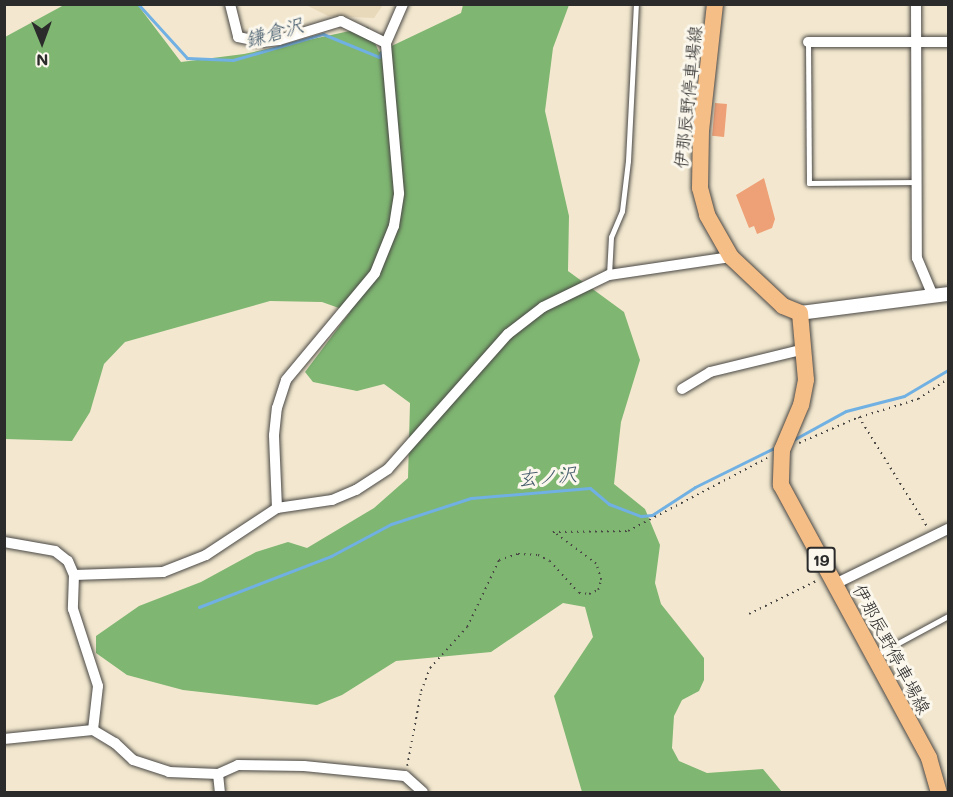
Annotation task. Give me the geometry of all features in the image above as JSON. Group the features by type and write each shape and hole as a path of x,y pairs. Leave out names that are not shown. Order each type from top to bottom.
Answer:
{"main road":[{"name":"伊那辰野停車場線","path":"714,4 699,176 707,215 731,257 783,306 800,313 804,349 804,392 782,450 781,485 929,758 939,792"}],"street":[{"path":"230,4 237,37 262,42 279,40 341,21 386,43"},
{"path":"278,508 274,435 277,408 286,380 375,273 394,226 399,193 386,43 403,4"},
{"path":"916,4 917,258 933,296"},
{"path":"808,42 948,42"},
{"path":"74,575 164,572 206,555 278,508 332,500 356,490 388,469 508,334 543,307 609,275 731,257"},
{"path":"800,313 948,294"},
{"path":"682,389 710,372 804,349"},
{"path":"832,579 934,538 948,529"},
{"path":"4,542 55,551 68,561 74,575 73,609 98,686 93,730"},
{"path":"4,739 93,730 115,743 133,760 168,772 218,774 238,765 304,766 405,776 423,792"},
{"path":"218,774 220,792"}],"lane":[{"path":"609,275 611,237 622,211 628,161 632,19 636,4"},
{"path":"808,42 809,183 916,182"},
{"path":"873,656 948,616"}],"path":[{"path":"405,776 421,691 430,668 467,627 499,560 518,554 538,555 550,561 579,593 589,594 598,590 601,580 596,564 553,532 628,531 782,450 859,417 918,399 948,379"},
{"path":"859,417 934,538"},
{"path":"749,615 832,579"}],"shaded area":[{"path":"306,5 383,5 374,18 328,16"}],"green space":[{"path":"137,4 181,62 244,54 368,27 379,52 461,13 463,5 569,5 553,48 545,111 569,216 568,271 624,312 640,360 621,422 614,484 645,509 660,545 655,583 661,604 704,658 704,680 699,691 682,700 674,716 672,748 679,761 707,773 763,769 782,792 582,792 554,696 593,637 585,607 563,603 491,652 396,661 342,695 317,705 183,690 127,675 96,653 96,636 139,606 201,582 256,552 288,542 307,548 374,508 408,478 410,403 384,384 357,391 313,382 305,372 350,312 322,302 270,301 125,342 104,364 90,412 72,441 5,439 5,37 64,5"}],"building":[{"path":"715,103 727,104 724,137 712,136"},
{"path":"764,178 775,219 772,228 757,234 754,226 749,228 736,195"}],"waterway":[{"name":"鎌倉沢","path":"138,4 187,58 233,60 323,34 379,57 382,51"},
{"name":"玄ノ沢","path":"793,440 846,411 904,396 948,370"},
{"name":"玄ノ沢","path":"199,607 331,556 391,524 471,498 590,488 609,504 641,516 652,515 695,487 776,447"}]}
